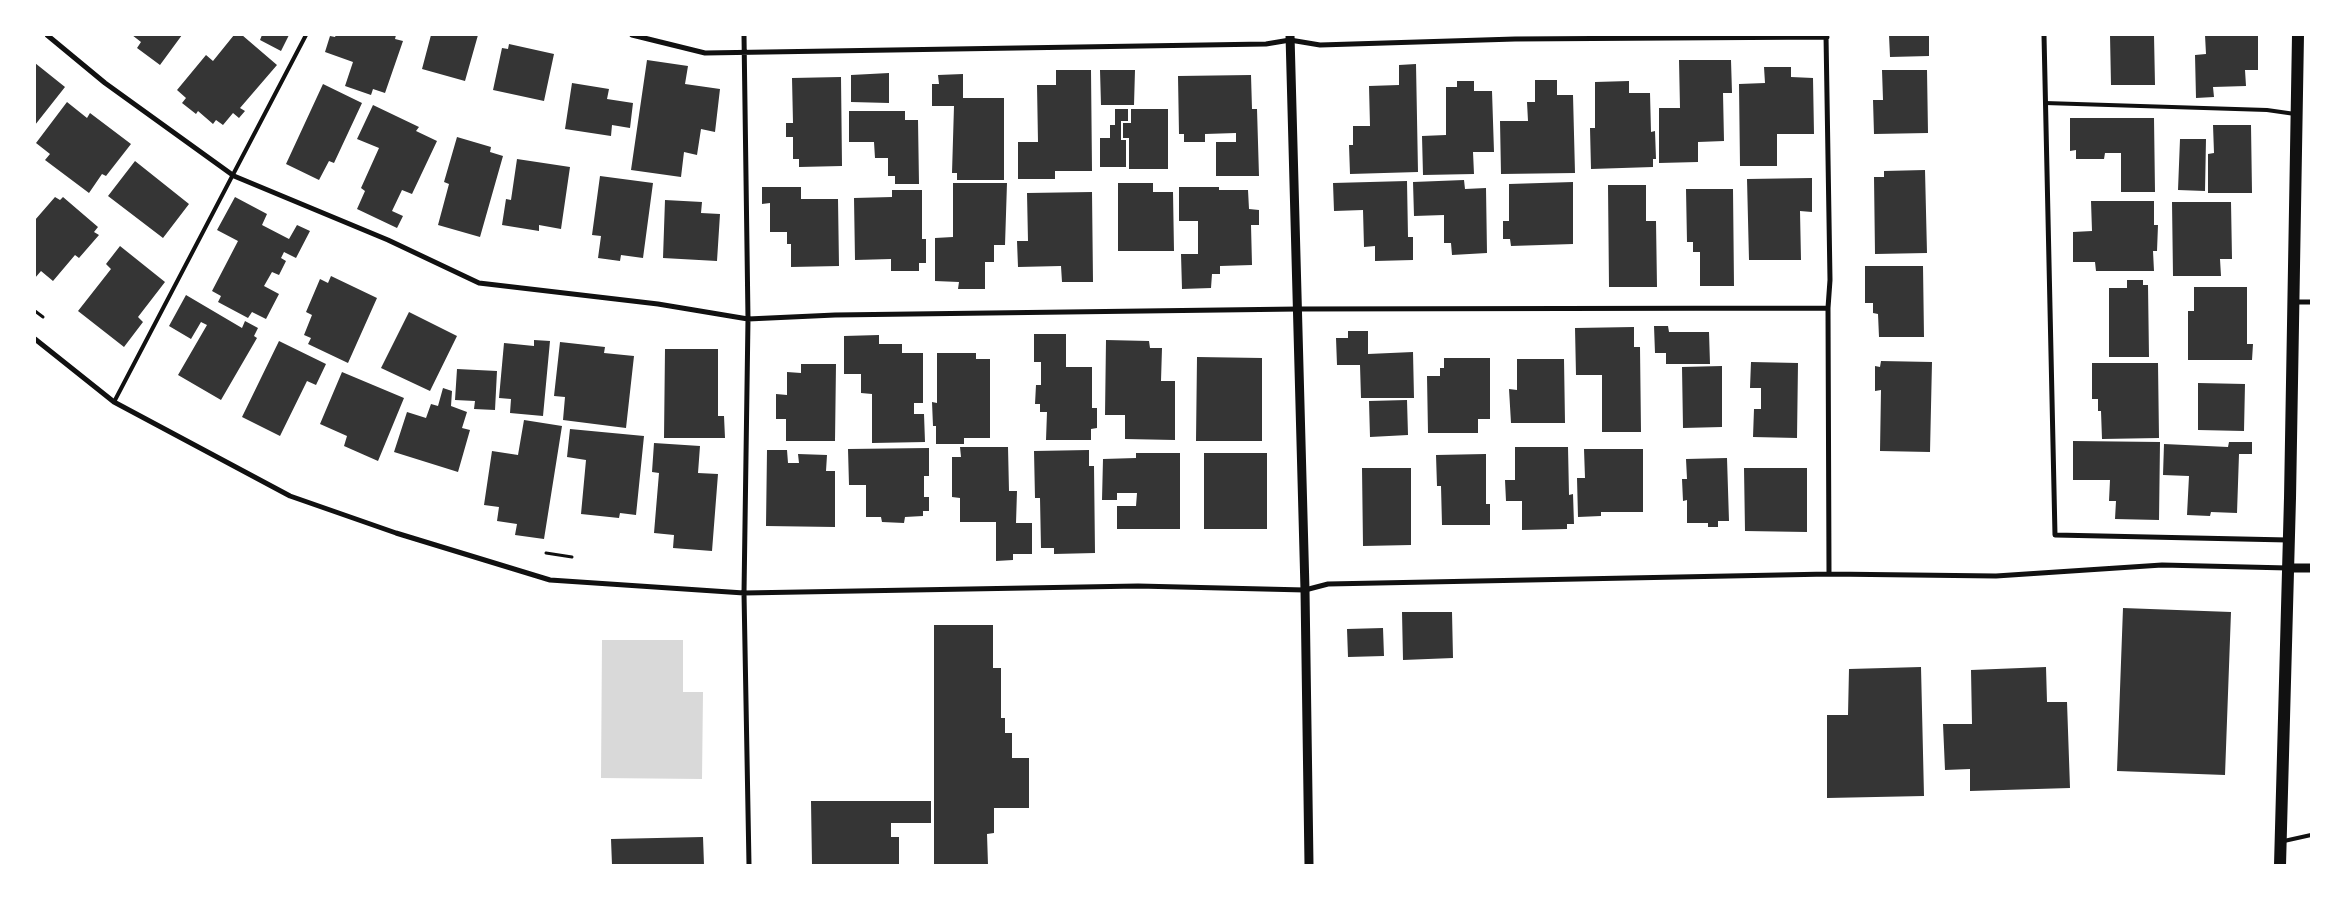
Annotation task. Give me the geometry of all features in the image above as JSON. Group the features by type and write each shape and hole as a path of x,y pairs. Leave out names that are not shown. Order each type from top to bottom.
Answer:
{"main road":[{"path":"2280,865 2289,540 2298,35"}],"street":[{"path":"47,35 105,83 234,176 388,240 480,283 658,304 748,319 835,315 1298,309 1828,308"},
{"path":"632,35 705,53 1266,44 1290,38 1320,45 1515,39 1827,36 1830,280 1828,308 1829,574"},
{"path":"744,35 748,319 744,593 749,865"},
{"path":"2044,35 2055,535 2289,540"},
{"path":"1290,38 1305,590 1309,865"},
{"path":"2293,302 2311,302"},
{"path":"35,340 114,402 290,496 396,533 541,578 560,581 744,593 1138,586 1305,590 1328,584 1829,574 1996,576 2162,565 2311,568"}],"lane":[{"path":"114,402 234,176 306,35"},
{"path":"2045,103 2266,110 2297,114"},
{"path":"2281,841 2311,835"}],"path":[{"path":"35,311 50,322"},
{"path":"543,553 582,558"}],"shaded area":[{"path":"602,640 683,640 683,692 703,692 702,779 601,778"}],"building":[{"path":"132,35 182,35 160,65 137,48 141,42"},
{"path":"234,35 242,35 277,65 240,108 245,111 239,118 233,113 223,125 216,120 213,124 198,111 196,114 182,103 186,98 177,90 206,55 213,61"},
{"path":"262,35 289,35 281,51 260,40"},
{"path":"336,35 396,35 395,39 403,41 385,93 373,89 371,95 345,86 353,62 325,52 330,36 335,37"},
{"path":"431,35 478,35 465,81 422,69"},
{"path":"1889,35 1929,35 1929,56 1890,57"},
{"path":"2110,35 2154,35 2155,85 2111,85"},
{"path":"2205,35 2258,35 2258,70 2245,70 2246,86 2213,87 2214,97 2196,98 2195,55 2206,54"},
{"path":"509,44 554,54 544,101 493,90 502,48 508,49"},
{"path":"647,60 688,66 685,84 720,89 715,132 701,129 697,155 684,152 681,177 631,170"},
{"path":"1679,60 1731,60 1732,93 1723,93 1724,141 1698,142 1698,162 1659,163 1659,108 1680,108"},
{"path":"35,63 65,87 35,125"},
{"path":"1416,64 1418,172 1350,174 1349,145 1353,145 1353,126 1370,126 1369,86 1399,85 1399,65"},
{"path":"1764,67 1791,67 1791,77 1813,78 1814,134 1777,134 1777,166 1740,166 1739,84 1765,83"},
{"path":"1056,70 1091,70 1092,171 1055,171 1055,179 1018,179 1018,142 1038,142 1037,85 1056,85"},
{"path":"1100,70 1135,70 1134,105 1101,105"},
{"path":"1882,70 1927,70 1928,133 1874,134 1873,100 1883,100"},
{"path":"889,73 889,103 851,102 851,75"},
{"path":"963,74 963,98 1004,98 1004,180 957,180 957,173 952,173 954,106 932,106 932,84 939,84 938,75"},
{"path":"1251,75 1252,109 1257,109 1259,176 1216,176 1216,142 1236,142 1236,133 1205,134 1205,142 1184,142 1184,134 1179,134 1178,76"},
{"path":"841,77 842,166 799,167 799,159 793,159 793,137 786,137 786,123 793,123 792,78"},
{"path":"1535,80 1557,80 1557,95 1573,95 1575,173 1501,174 1500,121 1528,121 1527,102 1535,102"},
{"path":"1457,81 1474,81 1474,91 1492,91 1494,152 1473,152 1474,174 1423,175 1422,136 1446,135 1446,87 1457,87"},
{"path":"1629,81 1629,93 1650,93 1651,132 1655,131 1656,159 1653,159 1653,167 1591,169 1590,128 1595,128 1595,82"},
{"path":"572,83 609,89 607,99 633,103 630,128 612,125 611,136 565,129"},
{"path":"323,84 362,103 334,163 329,161 319,180 286,164"},
{"path":"67,102 87,118 90,113 131,144 106,176 102,174 89,193 45,160 50,154 36,143"},
{"path":"373,105 419,127 416,131 437,141 412,194 402,190 392,211 403,216 397,228 357,209 365,191 361,188 379,148 357,139"},
{"path":"1115,109 1128,109 1128,121 1121,121 1121,140 1126,140 1126,167 1100,167 1100,138 1110,138 1110,125 1115,125"},
{"path":"1131,109 1168,109 1168,169 1129,169 1129,138 1123,138 1123,123 1131,123"},
{"path":"849,111 905,111 905,120 918,120 919,184 895,184 895,176 888,176 888,158 875,158 874,142 849,142"},
{"path":"2070,118 2154,118 2155,192 2121,192 2121,153 2105,153 2104,159 2076,159 2076,150 2070,151"},
{"path":"2213,125 2251,125 2252,193 2208,193 2208,154 2214,153"},
{"path":"457,137 491,147 490,152 503,156 480,237 438,225 449,184 444,182"},
{"path":"2180,139 2206,139 2205,191 2178,190"},
{"path":"517,159 570,167 561,229 539,225 539,231 502,225 506,199 511,200"},
{"path":"135,161 189,204 163,238 108,196"},
{"path":"1925,170 1927,253 1875,254 1874,177 1884,177 1884,171"},
{"path":"600,176 653,183 643,258 621,255 620,261 598,258 601,236 592,235"},
{"path":"1812,178 1812,212 1800,211 1801,260 1749,260 1747,179"},
{"path":"1464,180 1465,189 1486,188 1487,253 1452,255 1451,243 1444,243 1444,215 1414,216 1413,182"},
{"path":"1407,181 1408,237 1413,237 1413,260 1375,261 1375,246 1364,247 1363,210 1334,211 1333,183"},
{"path":"1573,182 1573,244 1511,246 1510,239 1503,239 1503,221 1509,221 1509,184"},
{"path":"953,183 1007,183 1005,245 994,245 994,262 985,262 985,289 958,289 959,282 935,281 935,238 953,237"},
{"path":"1118,183 1153,183 1153,192 1173,192 1174,251 1118,251"},
{"path":"1608,185 1646,185 1646,221 1656,221 1657,287 1609,287"},
{"path":"762,187 801,187 801,199 838,199 839,266 791,267 791,244 787,244 787,232 770,232 770,203 762,204"},
{"path":"1179,187 1219,187 1219,190 1248,190 1249,209 1259,210 1259,225 1251,225 1252,265 1220,266 1220,274 1212,274 1211,288 1182,289 1181,254 1198,254 1198,221 1179,221"},
{"path":"1686,189 1733,189 1734,286 1700,286 1700,252 1693,252 1693,242 1687,242"},
{"path":"892,190 922,190 922,239 926,239 926,263 919,263 919,271 891,271 891,259 855,260 854,198 892,197"},
{"path":"1092,192 1093,282 1062,282 1061,266 1018,267 1017,241 1028,241 1027,193"},
{"path":"55,197 60,200 63,197 98,227 94,232 99,235 79,258 75,255 53,281 41,271 35,278 35,220"},
{"path":"235,197 267,214 262,225 289,239 297,225 310,231 296,258 284,252 281,258 286,261 279,275 272,272 264,286 279,294 266,319 252,312 248,318 218,302 221,296 212,291 238,241 217,230"},
{"path":"665,200 702,202 701,213 720,214 717,261 663,258"},
{"path":"2091,201 2154,201 2154,225 2158,225 2157,251 2153,251 2154,271 2096,271 2095,262 2073,262 2073,232 2092,231"},
{"path":"2172,202 2231,202 2232,259 2220,259 2221,276 2173,276"},
{"path":"120,246 165,282 138,317 143,322 124,347 78,311 111,269 106,264"},
{"path":"1865,266 1923,266 1924,337 1879,337 1878,314 1873,313 1873,303 1865,303"},
{"path":"331,276 377,298 348,363 308,344 311,338 304,335 312,315 306,312 320,279 328,283"},
{"path":"2127,280 2143,280 2143,285 2148,285 2149,357 2109,357 2109,288 2127,288"},
{"path":"2194,287 2247,287 2247,344 2253,344 2252,360 2188,360 2188,311 2194,311"},
{"path":"186,295 242,328 245,321 258,328 254,336 257,338 221,400 178,375 207,325 201,322 191,339 169,326"},
{"path":"409,312 457,336 430,391 381,368"},
{"path":"1654,326 1668,326 1669,332 1709,332 1710,364 1666,364 1666,353 1655,353"},
{"path":"1634,327 1634,347 1640,347 1641,432 1602,432 1602,375 1576,375 1575,328"},
{"path":"1348,331 1368,331 1368,354 1413,352 1414,398 1361,398 1360,365 1337,365 1336,338 1348,338"},
{"path":"1034,334 1066,334 1066,367 1092,367 1092,408 1097,408 1097,428 1091,429 1091,440 1046,440 1047,412 1040,412 1040,404 1035,404 1036,385 1041,385 1041,362 1034,362"},
{"path":"879,335 879,344 902,344 902,353 923,353 923,403 914,403 914,414 924,414 925,442 872,443 872,394 861,393 861,374 844,374 844,336"},
{"path":"534,340 550,341 543,416 510,413 511,399 499,398 504,343 534,346"},
{"path":"1106,340 1149,341 1150,348 1162,348 1161,381 1175,381 1175,440 1125,439 1125,415 1105,415"},
{"path":"279,341 326,364 316,385 307,381 280,436 242,417"},
{"path":"560,342 605,347 604,353 634,356 626,428 563,420 565,397 554,396"},
{"path":"665,349 718,349 718,416 724,416 725,438 664,438"},
{"path":"937,353 976,353 976,359 990,359 990,438 964,438 964,444 936,444 936,426 933,426 932,402 937,403"},
{"path":"1197,357 1262,358 1262,441 1196,441"},
{"path":"1444,358 1490,358 1490,419 1478,419 1478,433 1428,433 1427,376 1440,376 1440,368 1444,368"},
{"path":"1517,359 1564,359 1565,423 1511,423 1509,389 1517,390"},
{"path":"1881,361 1932,362 1930,452 1880,451 1881,390 1875,391 1875,366 1880,367"},
{"path":"1751,362 1798,363 1797,438 1753,437 1754,409 1761,409 1761,388 1750,388"},
{"path":"2092,363 2158,363 2159,438 2102,439 2101,411 2098,411 2098,399 2092,399"},
{"path":"801,364 836,364 835,441 786,441 786,419 776,419 776,394 787,395 787,372 801,373"},
{"path":"1722,366 1722,427 1683,428 1682,367"},
{"path":"457,369 497,371 495,410 474,409 475,401 455,400"},
{"path":"342,372 404,398 378,461 344,446 347,436 320,424"},
{"path":"2198,383 2245,384 2244,431 2198,430"},
{"path":"443,388 452,391 451,406 467,412 462,428 470,430 458,472 394,452 407,412 426,418 431,404 438,406"},
{"path":"1407,400 1408,435 1370,437 1369,401"},
{"path":"524,420 562,426 544,539 515,535 517,524 497,521 499,507 484,505 492,451 518,455"},
{"path":"570,429 644,436 636,515 620,513 619,518 581,514 586,460 567,457"},
{"path":"2073,441 2160,442 2159,520 2115,519 2116,501 2109,501 2110,480 2073,480"},
{"path":"2229,442 2252,442 2252,454 2239,454 2237,513 2211,512 2210,516 2187,515 2189,476 2163,475 2164,444 2228,447"},
{"path":"654,443 700,446 698,473 718,474 712,551 673,548 674,535 654,533 659,473 652,472"},
{"path":"960,447 1008,447 1009,491 1017,491 1016,523 1032,523 1032,554 1013,554 1013,560 996,561 996,522 960,522 960,498 952,497 952,457 961,457"},
{"path":"1515,447 1568,447 1569,495 1573,494 1574,524 1567,524 1567,529 1522,530 1522,501 1506,501 1505,480 1515,480"},
{"path":"929,448 929,476 924,476 924,497 929,497 929,511 923,511 923,516 905,517 904,523 882,522 881,517 866,517 866,485 849,485 848,449"},
{"path":"1584,449 1643,449 1643,512 1601,512 1601,516 1578,517 1577,478 1585,478"},
{"path":"767,450 787,450 788,463 799,463 798,454 827,455 826,471 835,471 835,527 766,526"},
{"path":"1089,450 1089,466 1094,466 1095,553 1054,554 1054,548 1041,548 1040,498 1035,498 1034,451"},
{"path":"1136,453 1180,453 1180,529 1117,529 1117,506 1136,506 1137,493 1117,493 1117,500 1102,500 1103,459 1136,458"},
{"path":"1204,453 1267,453 1267,529 1204,529"},
{"path":"1486,454 1486,504 1490,504 1490,525 1442,525 1441,486 1437,486 1436,455"},
{"path":"1727,458 1729,521 1718,521 1718,527 1708,527 1708,523 1687,523 1687,500 1683,501 1682,479 1687,479 1686,459"},
{"path":"1362,468 1411,468 1411,545 1363,546"},
{"path":"1744,468 1807,468 1807,532 1745,531"},
{"path":"2123,608 2231,612 2225,775 2117,771"},
{"path":"1402,612 1452,612 1453,658 1403,660"},
{"path":"934,625 993,625 993,668 1001,668 1001,718 1005,718 1005,733 1012,733 1012,758 1029,758 1029,808 994,808 994,833 987,834 988,865 934,865"},
{"path":"1383,628 1384,656 1348,657 1347,629"},
{"path":"1921,667 1924,796 1827,798 1827,715 1848,715 1849,669"},
{"path":"2046,667 2047,702 2067,702 2070,788 1970,791 1970,769 1945,770 1943,724 1972,724 1971,670"},
{"path":"811,801 931,801 931,823 891,823 891,837 899,837 899,865 812,865"},
{"path":"703,837 704,865 612,865 611,839"}]}
